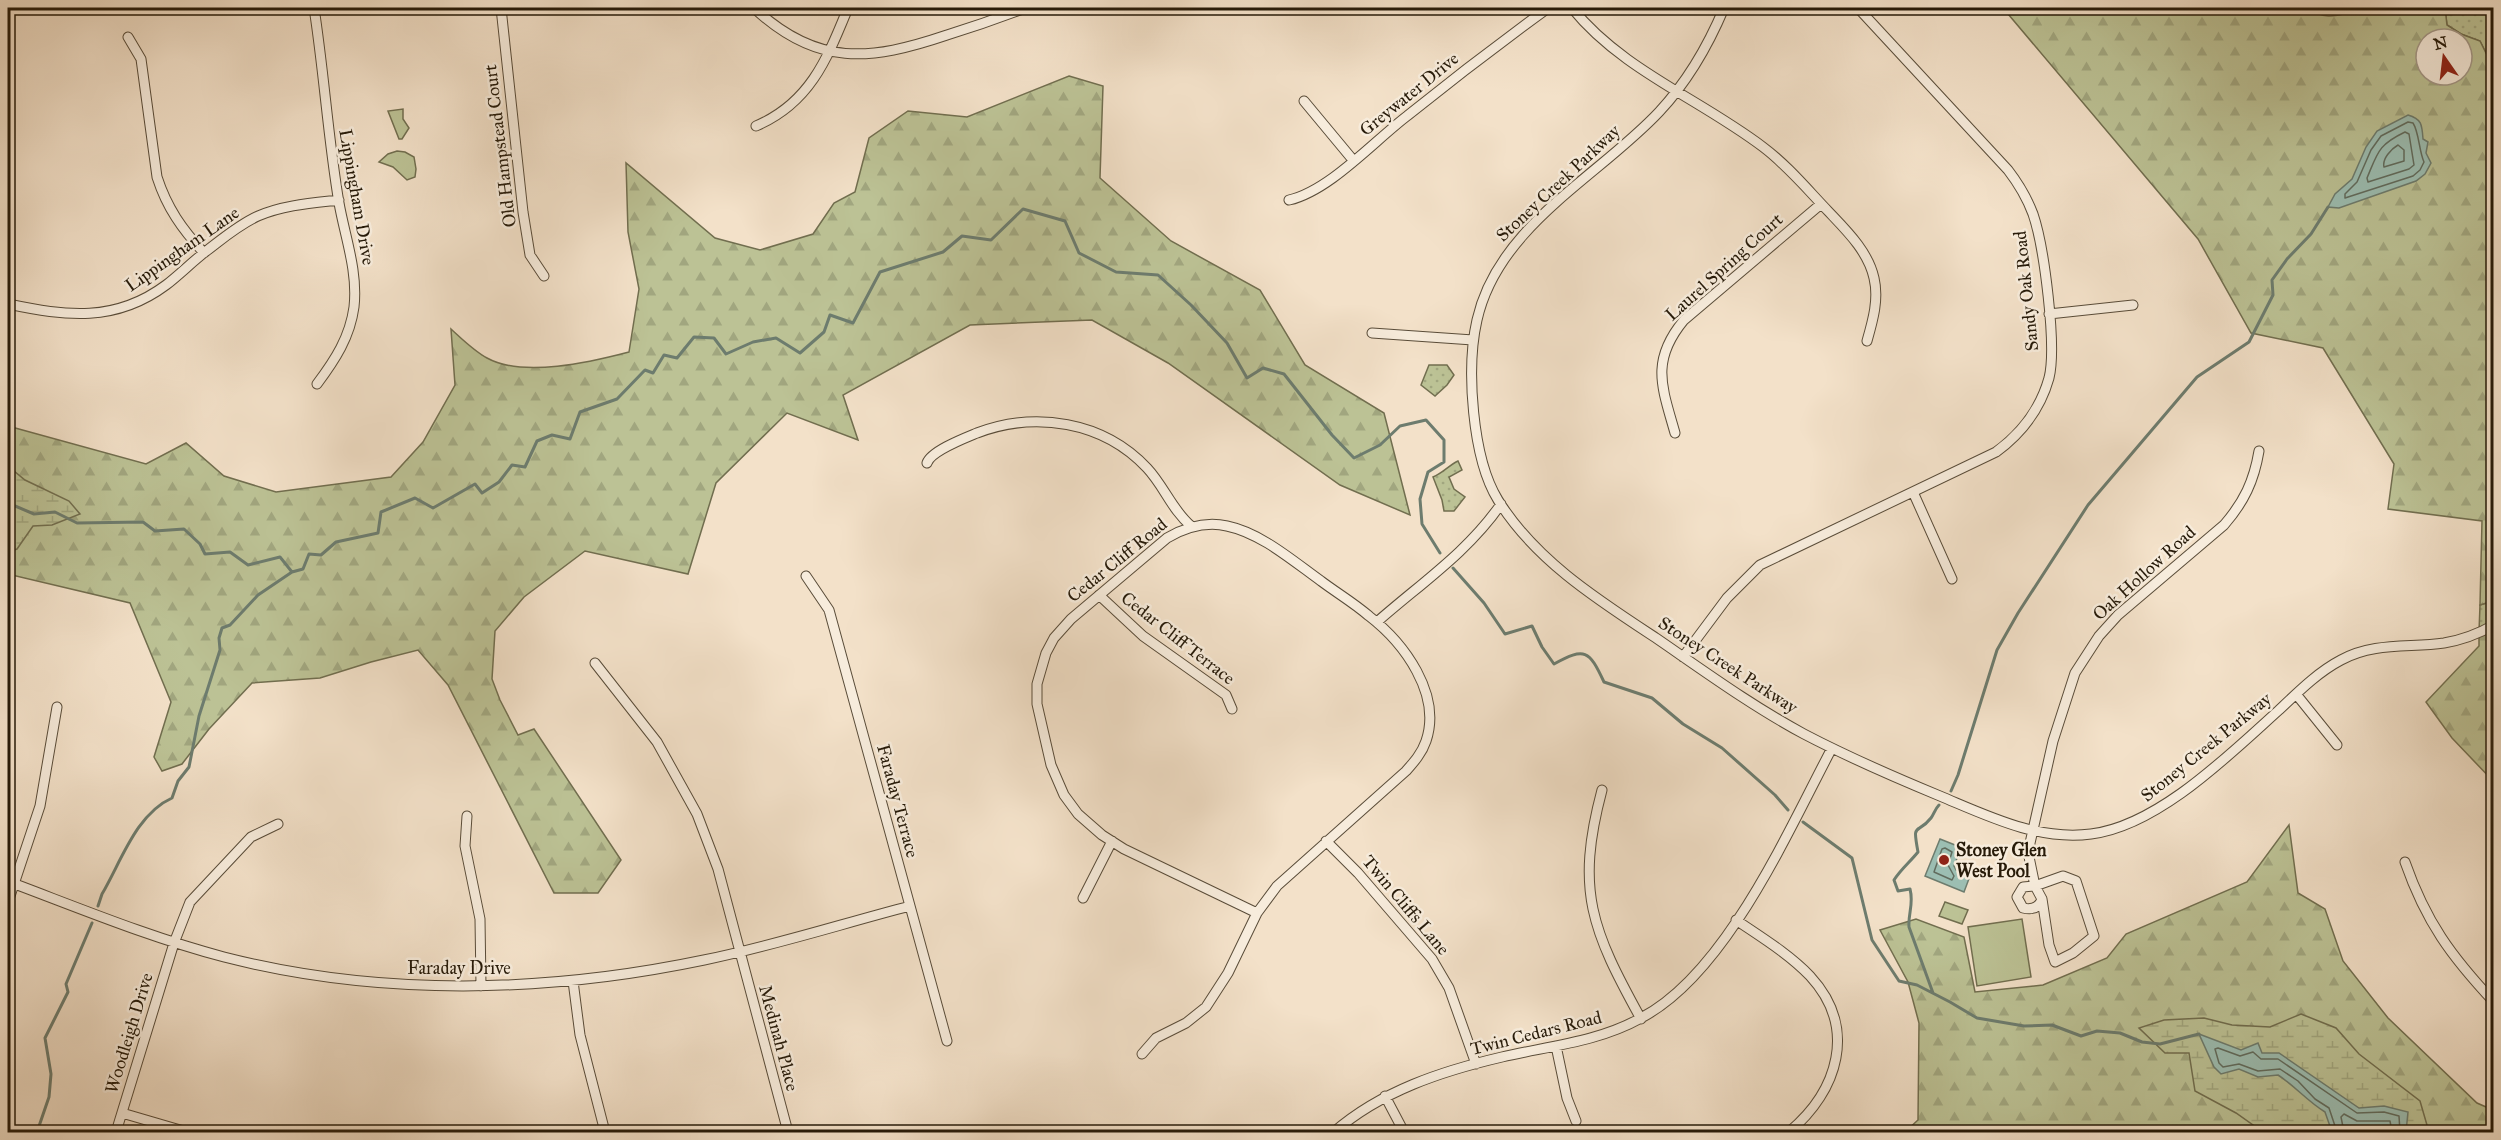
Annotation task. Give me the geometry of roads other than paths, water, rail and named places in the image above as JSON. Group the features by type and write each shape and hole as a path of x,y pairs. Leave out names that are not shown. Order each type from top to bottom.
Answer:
{"street":[{"name":"Lippingham Drive","path":"314,8 339,200 353,268 354,306 345,341 336,359 317,384"},
{"name":"Old Hampstead Court","path":"501,8 523,212 530,255 544,276"},
{"path":"754,8 783,31 801,41 828,50 869,54 905,49 1025,8"},
{"path":"756,126 785,111 799,100 813,83 848,8"},
{"name":"Greywater Drive","path":"1289,200 1311,194 1453,80 1548,8"},
{"path":"1572,8 1602,40 1643,71 1762,146 1781,162 1860,248 1874,276 1876,301 1867,341"},
{"name":"Stoney Creek Parkway","path":"1724,8 1702,54 1677,91 1658,113 1558,202 1507,252 1485,293 1473,340 1472,381 1480,452 1488,479 1500,504 1542,553 1560,570 1683,657 1800,732 1994,818 2056,835 2097,834 2125,826 2156,812 2218,763 2296,694 2340,661 2357,653 2394,645 2460,640 2493,625"},
{"name":"Sandy Oak Road","path":"1683,657 1727,598 1760,565 1996,452 2021,431 2042,398 2050,374 2049,314 2037,228 2020,186 2008,170 1858,8"},
{"path":"128,37 141,59 158,177 163,194 180,226 204,253"},
{"path":"1304,101 1353,160"},
{"name":"Lippingham Lane","path":"8,304 74,315 107,312 139,302 165,285 242,224 258,216 287,207 339,200"},
{"name":"Laurel Spring Court","path":"1676,433 1662,386 1660,371 1666,346 1674,332 1684,320 1821,204"},
{"path":"2049,314 2133,305"},
{"path":"1372,333 1473,340"},
{"path":"927,463 930,456 984,431 1024,422 1067,424 1100,434 1131,453 1160,483 1176,511 1191,526"},
{"name":"Oak Hollow Road","path":"2035,886 2028,852 2053,741 2068,688 2084,656 2118,615 2224,525 2235,512 2254,479 2259,451"},
{"path":"1912,492 1952,579"},
{"path":"1377,622 1459,553 1500,504"},
{"name":"Cedar Cliff Road","path":"1142,1054 1156,1038 1186,1023 1206,1007 1228,973 1257,913 1277,886 1406,771 1420,754 1429,728 1429,704 1419,675 1394,640 1377,622 1296,562 1251,535 1216,524 1191,526 1167,538 1099,595 1053,638 1041,665 1037,684 1037,704 1051,765 1064,795 1087,823 1112,842 1257,913"},
{"name":"Faraday Terrace","path":"806,576 829,610 947,1041"},
{"name":"Cedar Cliff Terrace","path":"1099,595 1143,636 1226,695 1232,709"},
{"name":"Medinah Place","path":"595,663 657,742 697,814 718,869 788,1132"},
{"path":"2296,694 2337,745"},
{"path":"8,902 42,801 57,707"},
{"name":"Twin Cedars Road","path":"1334,1132 1385,1096 1406,1087 1476,1064 1610,1032 1641,1019 1677,994 1694,978 1736,920 1770,865 1832,748"},
{"path":"1602,790 1589,850 1589,894 1606,954 1641,1019"},
{"path":"467,816 465,846 480,919 481,986"},
{"name":"Woodleigh Drive","path":"116,1132 174,943 190,902 251,837 278,824"},
{"name":"Twin Cliffs Lane","path":"1326,841 1365,881 1432,959 1449,988 1476,1064"},
{"path":"1083,897 1112,842"},
{"path":"2405,862 2424,911 2439,935 2493,1002"},
{"path":"2035,886 2042,899 2049,945 2055,962 2073,953 2094,936 2076,881 2063,876 2035,886 2026,885 2020,890 2018,901 2023,908 2031,909 2038,906 2042,899"},
{"name":"Faraday Drive","path":"15,884 174,943 241,961 311,974 405,985 481,986 573,981 658,969 739,952 910,906"},
{"path":"1736,920 1810,976 1830,1006 1835,1024 1836,1056 1827,1087 1807,1117 1789,1132"},
{"path":"573,981 580,1035 605,1132"},
{"path":"1556,1046 1567,1098 1576,1120"},
{"path":"1385,1096 1404,1132"},
{"path":"122,1113 187,1132"}],"water":[{"path":"2408,115 2419,121 2422,126 2423,139 2428,142 2426,153 2431,163 2425,174 2416,181 2339,208 2328,207 2335,194 2352,179 2366,147 2377,131"},
{"name":"Stoney Glen West Pool","path":"1940,839 1965,849 1963,854 1959,853 1954,866 1956,870 1970,876 1964,892 1925,876"},
{"path":"2199,1034 2241,1050 2258,1043 2262,1053 2279,1053 2359,1108 2384,1106 2408,1112 2406,1132 2332,1132 2325,1112 2278,1075 2258,1077 2239,1069 2221,1074 2214,1067"}],"waterway":[{"path":"1951,791 1997,650 2018,613 2088,505 2197,377 2249,342 2273,295 2272,280 2287,259 2311,234 2328,207"},
{"path":"8,503 34,514 55,512 77,523 143,522 155,531 184,529 200,544 205,554 230,552 248,565 280,557 292,572 303,569 309,554 321,555 336,542 378,533 381,512 415,498 433,508 475,484 482,493 499,482 512,465 525,467 537,441 552,435 570,439 580,412 617,399 645,370 653,373 664,355 677,358 694,337 714,338 726,354 753,342 776,338 800,353 824,332 830,315 853,323 880,272 943,252 962,236 991,240 1023,209 1065,221 1079,253 1116,272 1158,275 1227,343 1247,378 1263,368 1284,374 1332,435 1354,458 1380,445 1400,426 1426,420 1444,440 1444,462 1428,472 1420,499 1422,524 1440,553"},
{"path":"1453,568 1484,603 1505,634 1532,626 1542,647 1554,664 1573,655 1585,655 1590,658 1604,682 1652,698 1683,724 1722,748 1775,795 1788,810"},
{"path":"98,906 102,894 139,827 159,805 172,798 178,781 189,767 199,716 220,650 219,638 222,628 230,625 258,595 292,572"},
{"path":"1933,993 1909,927 1910,889 1898,891 1894,880 1918,852 1916,832 1931,818 1939,805"},
{"path":"1803,822 1852,858 1872,940 1899,981 1917,985 1977,1018 2024,1026 2052,1025 2081,1036 2097,1031 2120,1033 2142,1042 2160,1044 2199,1034"},
{"path":"37,1132 49,1097 51,1074 45,1038 68,992 66,984 92,923"}],"place":[{"name":"Stoney Glen West Pool","path":"1944,860"}]}
